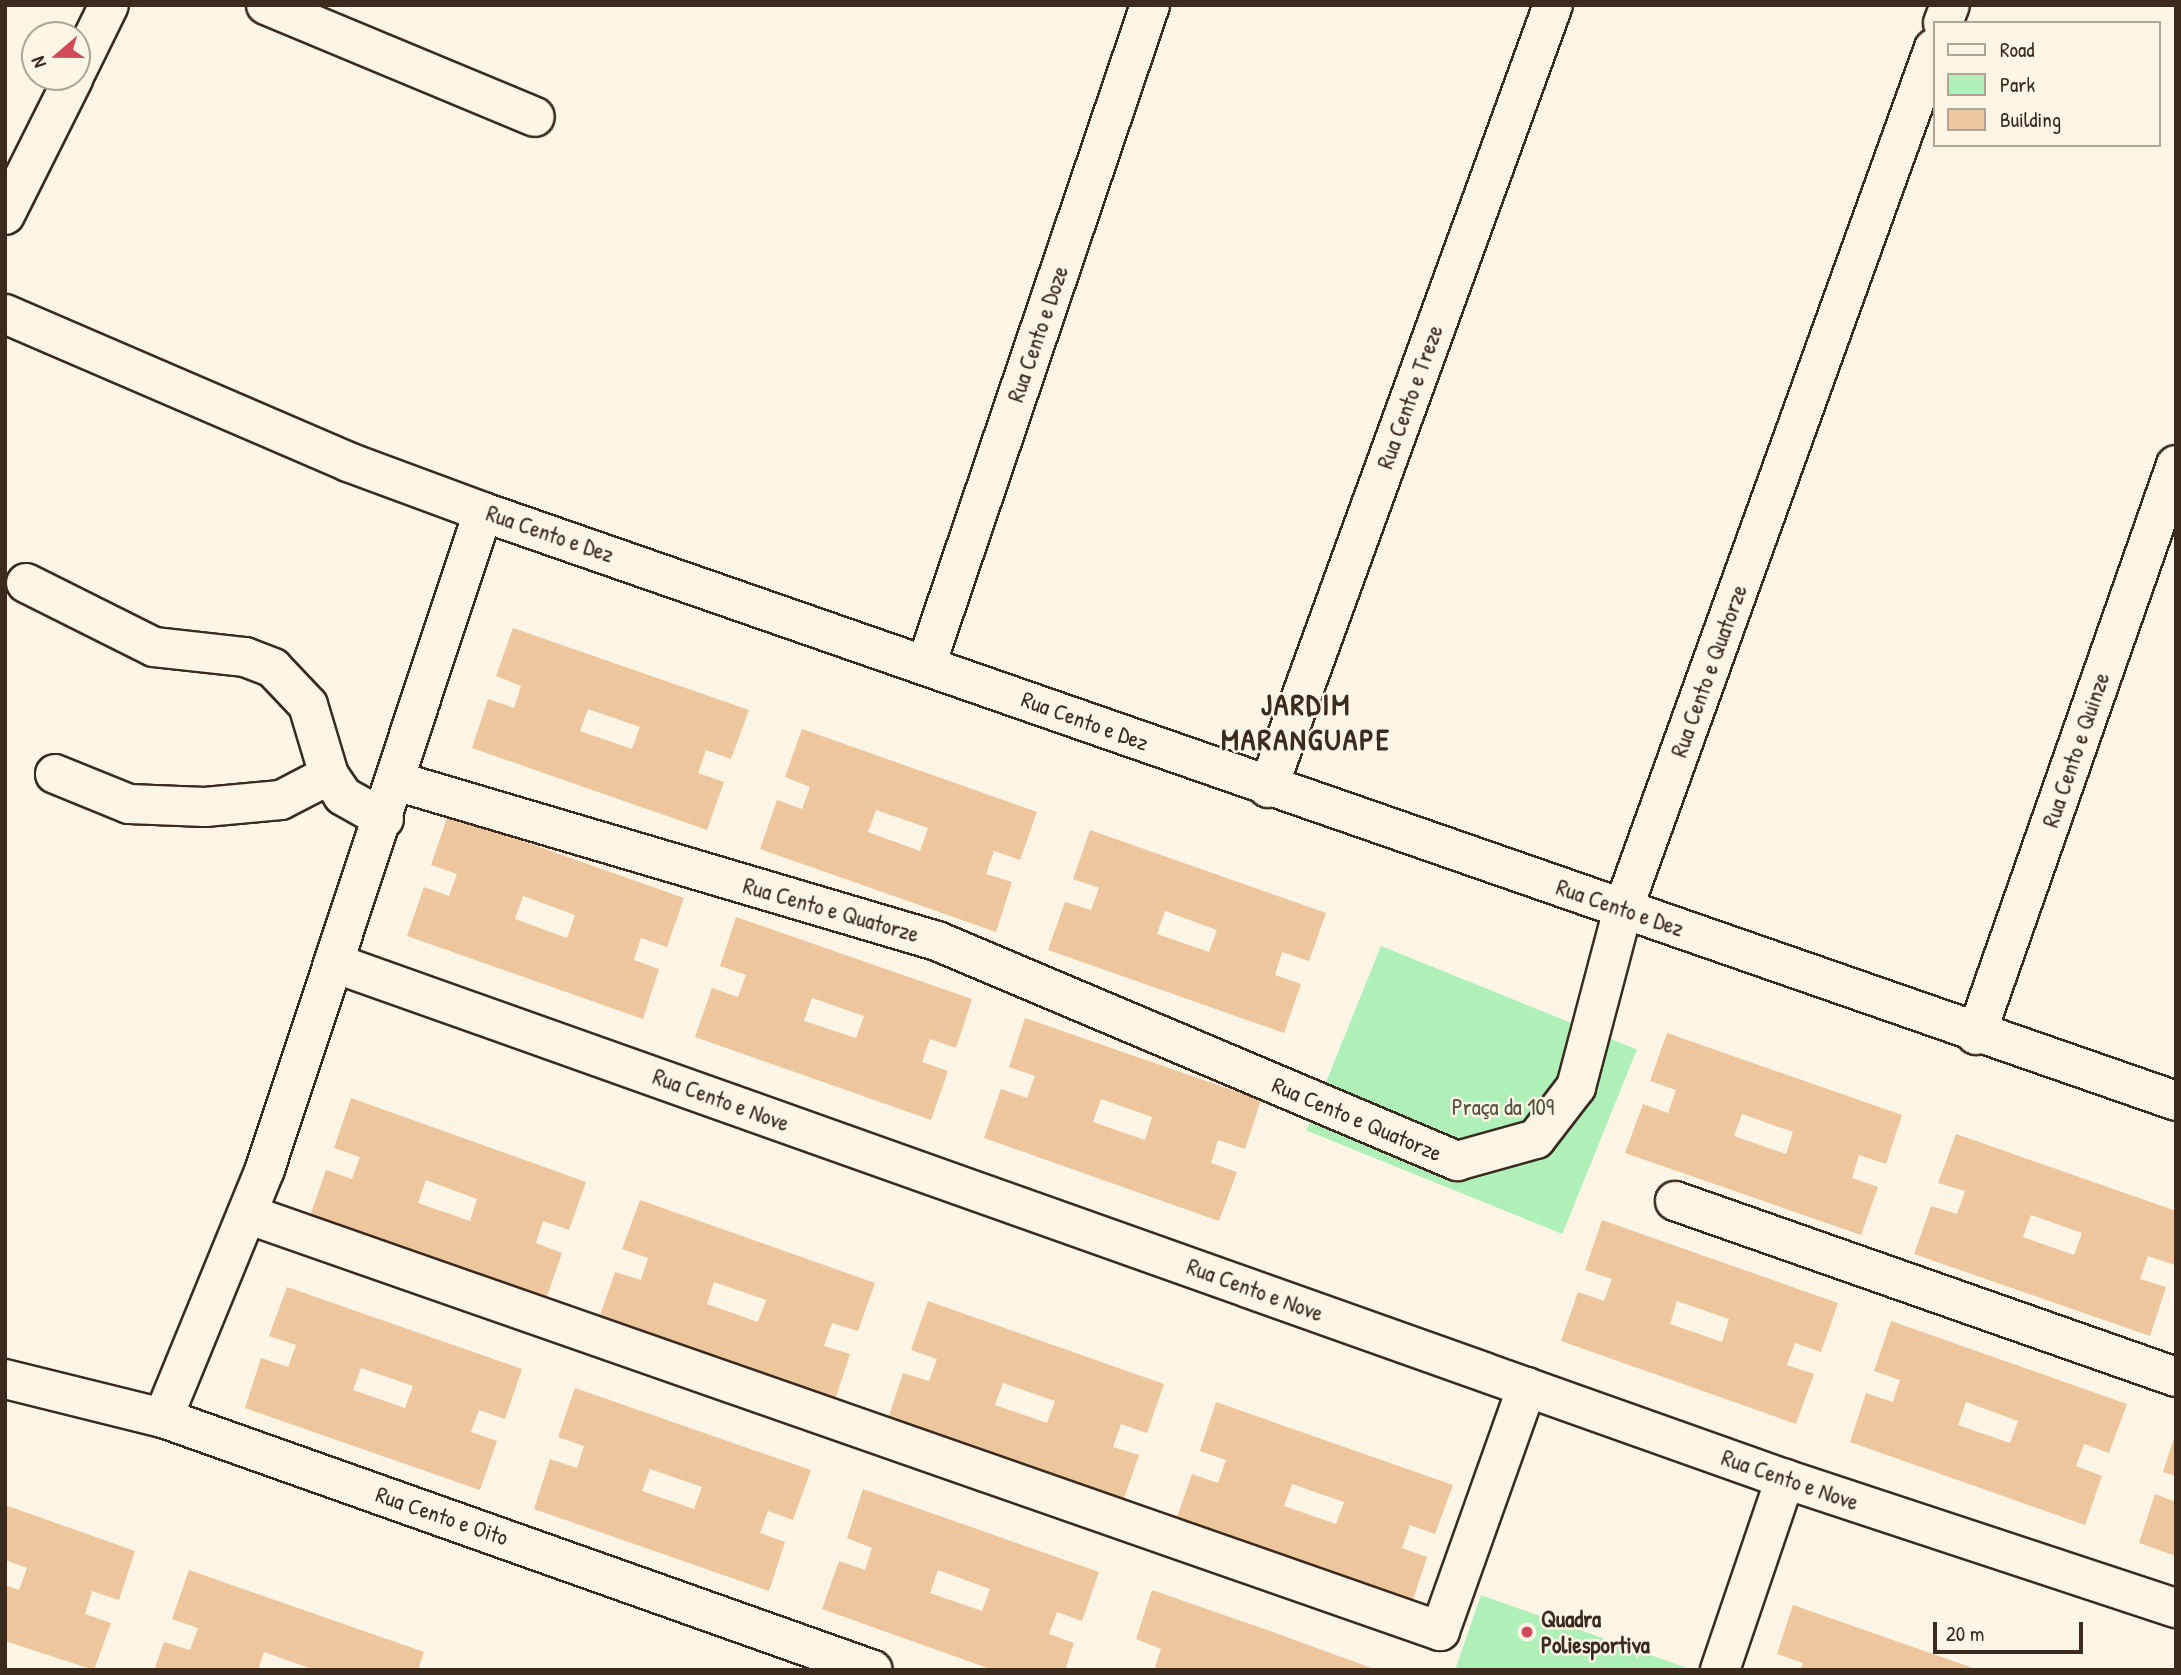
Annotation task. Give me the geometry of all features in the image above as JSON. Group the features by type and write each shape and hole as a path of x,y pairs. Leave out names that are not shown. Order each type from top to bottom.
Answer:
{"street":[{"path":"91,42 109,5"},
{"path":"266,5 534,117"},
{"name":"Rua Cento e Doze","path":"927,662 1150,5"},
{"name":"Rua Cento e Treze","path":"1268,788 1553,5"},
{"name":"Rua Cento e Quatorze","path":"396,781 937,941 1457,1161 1536,1139 1576,1087 1623,909 1932,54"},
{"path":"5,215 67,91"},
{"name":"Rua Cento e Dez","path":"5,314 348,462 483,512 927,662 1268,788 1623,909 1976,1035 2176,1101"},
{"name":"Rua Cento e Quinze","path":"1976,1035 2176,465"},
{"path":"163,1418 247,1214 337,964 483,512"},
{"path":"26,583 154,647 245,657 273,668 308,705 329,775 342,796 384,819"},
{"path":"55,774 129,804 205,807 281,800 329,775"},
{"name":"Rua Cento e Nove","path":"337,964 1784,1479 2176,1608"},
{"path":"1675,1201 2176,1377"},
{"path":"247,1214 1440,1631 1527,1387"},
{"name":"Rua Cento e Oito","path":"5,1379 163,1418 873,1670"},
{"path":"1720,1670 1784,1479"}],"green space":[{"name":"Praça da 109","path":"1381,946 1637,1049 1562,1234 1306,1131"},
{"name":"Quadra Poliesportiva","path":"1481,1595 1690,1669 1690,1670 1455,1670"}],"building":[{"path":"513,628 749,710 731,759 706,750 698,773 724,782 707,830 472,748 488,699 514,708 521,686 496,676","holes":["588,709 640,727 632,749 580,731"]},
{"path":"802,729 1037,812 1020,860 994,851 986,874 1012,882 996,932 760,849 777,800 802,809 810,787 785,777","holes":["876,810 928,828 920,851 868,832"]},
{"path":"448,815 684,898 667,947 641,938 634,960 659,969 643,1019 407,936 424,887 449,896 457,874 431,865","holes":["523,896 575,915 567,938 515,919"]},
{"path":"1090,830 1326,913 1309,961 1282,952 1275,975 1301,984 1284,1033 1048,950 1065,902 1091,910 1099,888 1073,879","holes":["1165,911 1217,930 1209,952 1157,934"]},
{"path":"736,917 972,999 956,1048 930,1039 922,1062 948,1071 931,1120 695,1037 712,988 738,997 746,975 720,966","holes":["812,998 864,1016 856,1038 804,1021"]},
{"path":"1025,1018 1261,1100 1245,1149 1218,1140 1211,1163 1237,1172 1219,1221 984,1138 1001,1089 1027,1098 1035,1076 1009,1067","holes":["1101,1099 1152,1117 1145,1140 1093,1122"]},
{"path":"1667,1033 1902,1115 1886,1164 1859,1155 1852,1178 1878,1187 1861,1235 1625,1153 1643,1104 1668,1113 1676,1090 1650,1081","holes":["1742,1114 1793,1132 1786,1154 1734,1136"]},
{"path":"351,1098 586,1182 569,1230 543,1221 536,1243 562,1253 545,1302 309,1219 326,1170 352,1179 360,1157 334,1148","holes":["426,1180 477,1199 470,1221 418,1203"]},
{"path":"1956,1134 2176,1211 2174,1265 2148,1256 2140,1279 2166,1287 2150,1336 1914,1254 1931,1206 1957,1214 1965,1191 1938,1183","holes":["2031,1215 2082,1233 2074,1255 2023,1237"]},
{"path":"640,1200 875,1283 858,1331 832,1323 824,1346 850,1354 834,1403 598,1321 615,1272 641,1280 648,1258 622,1249","holes":["714,1282 766,1300 758,1322 707,1304"]},
{"path":"1602,1220 1838,1303 1821,1352 1795,1343 1787,1365 1814,1374 1796,1424 1561,1341 1578,1292 1604,1301 1612,1279 1585,1270","holes":["1677,1301 1729,1319 1722,1342 1670,1324"]},
{"path":"287,1287 522,1369 505,1419 479,1410 471,1432 497,1441 480,1490 245,1408 261,1358 288,1367 296,1345 269,1336","holes":["361,1368 413,1386 405,1408 353,1390"]},
{"path":"928,1301 1164,1384 1147,1433 1121,1424 1113,1447 1139,1455 1122,1504 887,1422 903,1373 929,1381 937,1359 911,1350","holes":["1003,1383 1055,1401 1047,1423 995,1405"]},
{"path":"1891,1321 2127,1404 2109,1453 2084,1444 2076,1466 2102,1476 2085,1525 1850,1442 1866,1393 1893,1402 1900,1380 1874,1371","holes":["1966,1402 2018,1421 2010,1443 1958,1425"]},
{"path":"575,1388 811,1470 793,1520 768,1511 760,1533 785,1542 769,1591 534,1509 550,1459 577,1468 584,1446 558,1437","holes":["650,1469 702,1487 694,1509 642,1491"]},
{"path":"1216,1402 1453,1485 1435,1534 1410,1525 1402,1548 1427,1557 1411,1606 1175,1523 1192,1474 1218,1483 1226,1460 1200,1451","holes":["1292,1484 1344,1502 1336,1524 1284,1506"]},
{"path":"2176,1435 2176,1476 2163,1472"},
{"path":"863,1489 1099,1572 1082,1621 1057,1612 1049,1634 1074,1643 1065,1670 993,1670 822,1609 839,1561 865,1570 872,1548 847,1538","holes":["938,1570 990,1589 982,1611 930,1593"]},
{"path":"2155,1494 2176,1502 2176,1556 2139,1543"},
{"path":"5,1505 135,1551 119,1600 92,1591 85,1614 111,1623 94,1670 5,1641 5,1585 19,1590 27,1568 5,1560"},
{"path":"189,1570 424,1652 418,1670 315,1670 264,1652 258,1670 154,1670 164,1642 190,1650 198,1628 172,1619"},
{"path":"1152,1590 1377,1670 1154,1670 1161,1649 1136,1639"},
{"path":"1793,1605 1976,1670 1800,1670 1803,1663 1777,1654"}],"place":[{"name":"Quadra Poliesportiva","path":"1527,1632"}],"district":[{"name":"JARDIM MARANGUAPE","path":"1306,721"}]}
